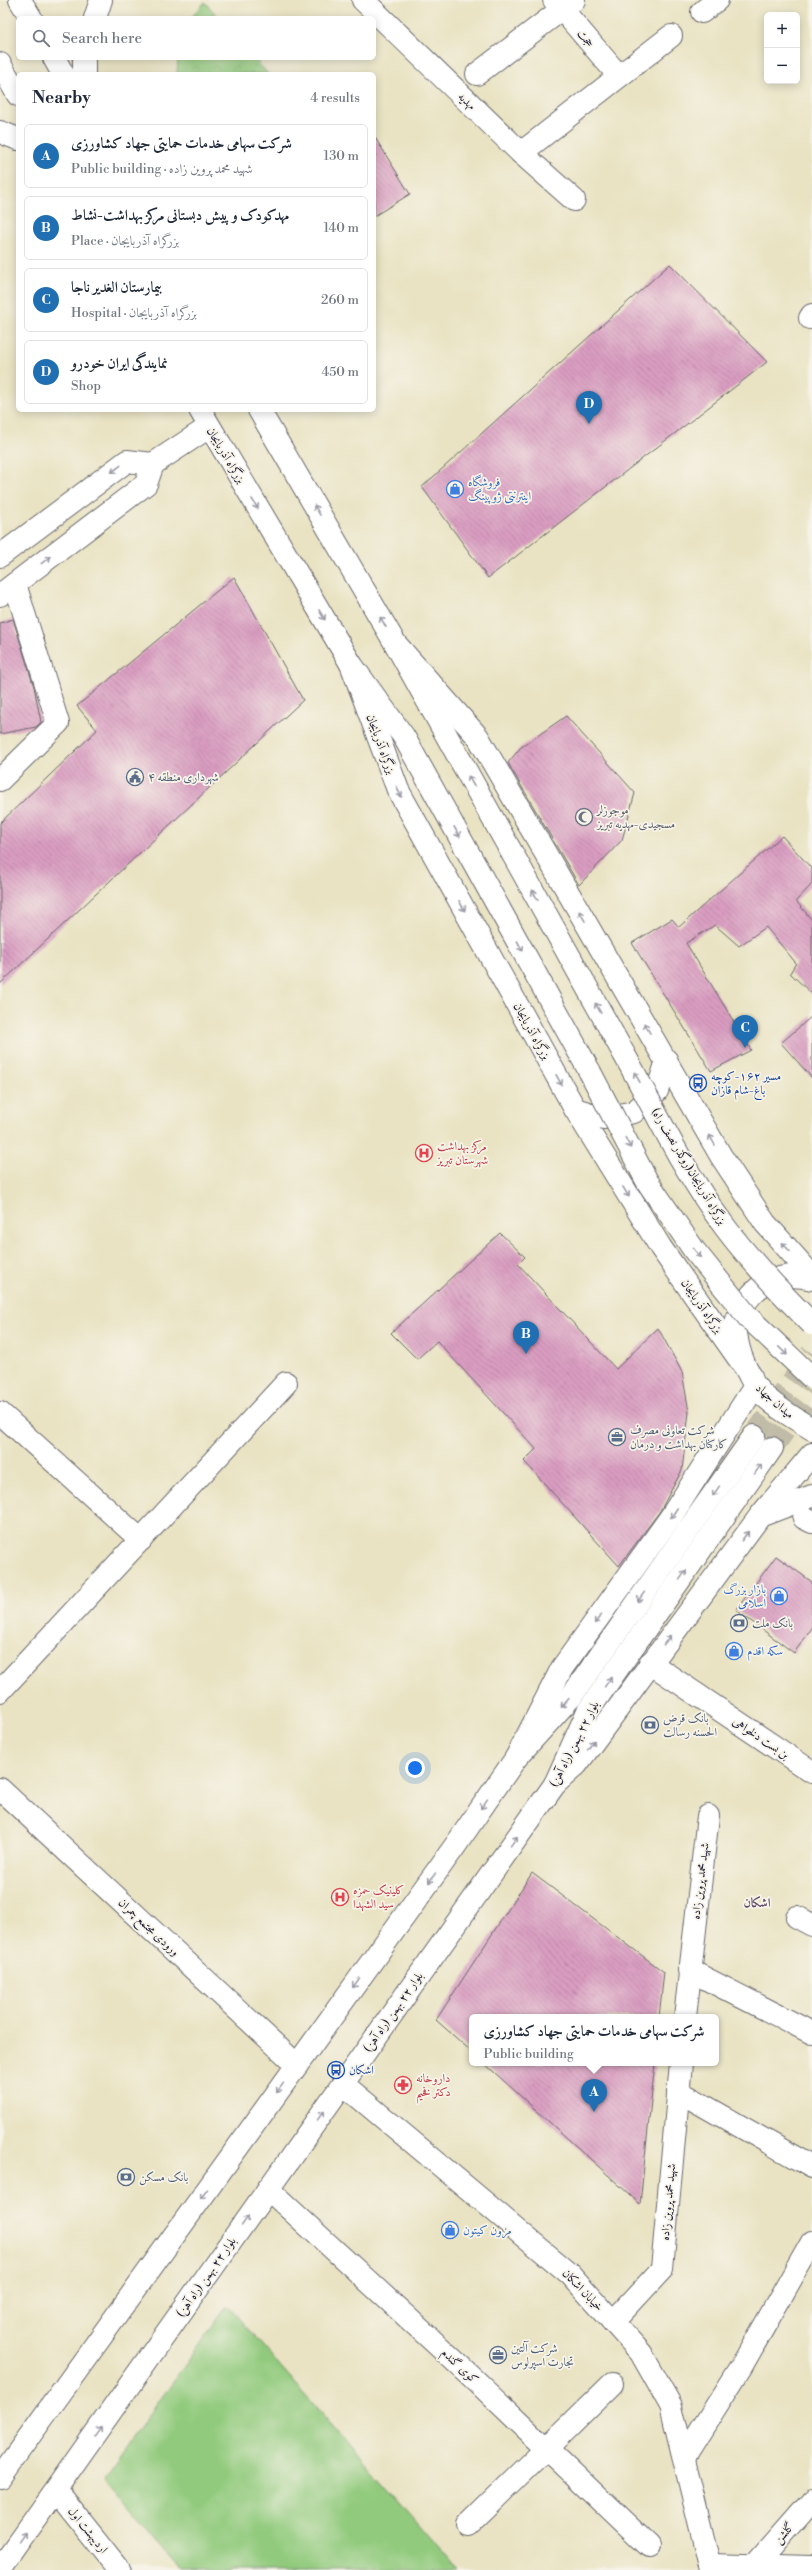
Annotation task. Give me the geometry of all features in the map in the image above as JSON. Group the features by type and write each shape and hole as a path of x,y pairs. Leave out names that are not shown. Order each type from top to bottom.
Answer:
{"main road":[{"path":"20,0 29,16"},
{"path":"96,16 101,0"},
{"name":"مهدیه","path":"363,0 521,152 574,200"},
{"path":"478,74 563,3"},
{"name":"حجت","path":"563,3 619,76"},
{"path":"521,152 671,36"},
{"path":"55,60 62,72"},
{"path":"84,60 84,72"},
{"path":"0,64 16,92"},
{"path":"0,132 16,138"},
{"path":"260,412 395,643 478,737 721,1156 765,1223 812,1276"},
{"path":"0,780 58,723 7,590 146,484 152,464 204,419"},
{"name":"بزرگراه آذربایجان","path":"204,419 351,664 404,737 590,1072 647,1181 694,1250 748,1317 812,1378"},
{"path":"0,556 127,461 152,464"},
{"name":"بزرگراه آذربایجان(روگذر نصف راه)","path":"395,643 680,1157 725,1226 773,1285 812,1324"},
{"name":"بزرگراه آذربایجان","path":"351,664 398,790 575,1109 658,1242 753,1381"},
{"path":"575,1109 604,1118 634,1112 657,1091 667,1061"},
{"name":"میدان جهاد","path":"812,1280 797,1275 772,1279 749,1295 736,1322 738,1349 753,1381 786,1414 812,1429"},
{"path":"516,1758 562,1668 670,1518 753,1381"},
{"path":"0,1691 286,1383"},
{"path":"0,1413 141,1540"},
{"name":"بلوار ۲۲ بهمن (راه آهن)","path":"0,2477 516,1758 571,1697 754,1436"},
{"name":"بلوار ۲۲ بهمن (راه آهن)","path":"6,2567 56,2490 555,1784 588,1711 772,1448"},
{"path":"555,1784 577,1764 650,1663 760,1516 812,1454"},
{"path":"760,1516 812,1496"},
{"name":"بن بست دلخواهی","path":"650,1663 812,1772"},
{"name":"ورودی مجتمع چمران","path":"0,1789 297,2065"},
{"name":"شهید محمد پروین زاده","path":"685,2014 689,1970 708,1816"},
{"path":"689,1970 812,2033"},
{"name":"شهید محمد پروین زاده","path":"613,2322 662,2269 681,2066"},
{"name":"خیابان اشکان","path":"343,2084 570,2274 641,2353 671,2406 711,2567"},
{"path":"678,2091 812,2167"},
{"name":"کوی گندم","path":"268,2189 649,2546"},
{"path":"684,2457 741,2367 812,2242"},
{"path":"467,2526 612,2384"},
{"name":"اردیبهشت اول","path":"56,2490 120,2570"},
{"name":"گلشن","path":"755,2565 812,2500"},
{"path":"711,2567 755,2565 812,2566"}],"green space":[{"path":"205,2 217,16 193,16"},
{"path":"178,60 256,60 266,72 177,72"},
{"path":"227,2305 458,2570 181,2570 104,2479"}],"building":[{"path":"376,139 410,194 376,215"},
{"path":"670,264 767,362 488,578 422,487"},
{"name":"شهرداری منطقه ۴","path":"234,577 303,700 0,984 0,823 97,730 77,706"},
{"path":"13,619 34,687 41,722 36,727 0,734 0,623"},
{"name":"موجوزلر مسجیدی-مهدیه تبریز","path":"566,716 635,793 622,840 579,885 508,763 520,748"},
{"path":"782,836 812,869 812,884 796,901 812,920 812,994 790,973 796,963 766,927 739,946 715,925 686,943 751,1050 711,1071 632,943 672,919 679,927"},
{"path":"812,1016 812,1078 781,1043"},
{"path":"500,1233 525,1257 518,1264 616,1369 658,1328 682,1372 689,1412 682,1470 660,1511 619,1566 524,1461 536,1449 437,1341 417,1359 391,1333"},
{"name":"بازار بزرگ اسلامی","path":"776,1556 812,1582 812,1628 794,1653 736,1610"},
{"path":"532,1873 664,1972 659,2014 469,2014 469,2049 436,2020"},
{"path":"487,2066 655,2066 640,2204"}],"tunnel":[{"path":"754,1436 812,1353"},
{"path":"772,1448 812,1392"}],"place":[{"name":"نمایندگی ایران خودرو","path":"589,424"},
{"name":"فروشگاه اینترنتی ژوپینگ","path":"455,489"},
{"name":"شهرداری منطقه ۴","path":"135,777"},
{"name":"موجوزلر مسجیدی-مهدیه تبریز","path":"584,817"},
{"name":"بیمارستان الغدیر ناجا","path":"745,1048"},
{"name":"مسیر ۱۶۲-کوچه باغ-شام قازان","path":"698,1083"},
{"name":"مرکز بهداشت شهرستان تبریز","path":"424,1153"},
{"name":"مهدکودک و پیش دبستانی مرکز بهداشت-نشاط","path":"526,1354"},
{"name":"شرکت تعاونی مصرف کارکنان بهداشت و درمان","path":"617,1437"},
{"name":"بازار بزرگ اسلامی","path":"779,1596"},
{"name":"بانک ملت","path":"739,1623"},
{"name":"سکه اقدم","path":"734,1651"},
{"name":"بانک قرض الحسنه رسالت","path":"650,1725"},
{"name":"کلینیک حمزه سید الشهدا","path":"340,1897"},
{"name":"اشکان","path":"336,2070"},
{"name":"داروخانه دکتر فخیم","path":"403,2085"},
{"name":"شرکت سهامی خدمات حمایتی جهاد کشاورزی","path":"594,2112"},
{"name":"بانک مسکن","path":"126,2177"},
{"name":"مزون کیتون","path":"450,2230"},
{"name":"شرکت آلتین تجارت اسپرلوس","path":"498,2355"}],"district":[{"name":"اشکان","path":"757,1902"}]}
